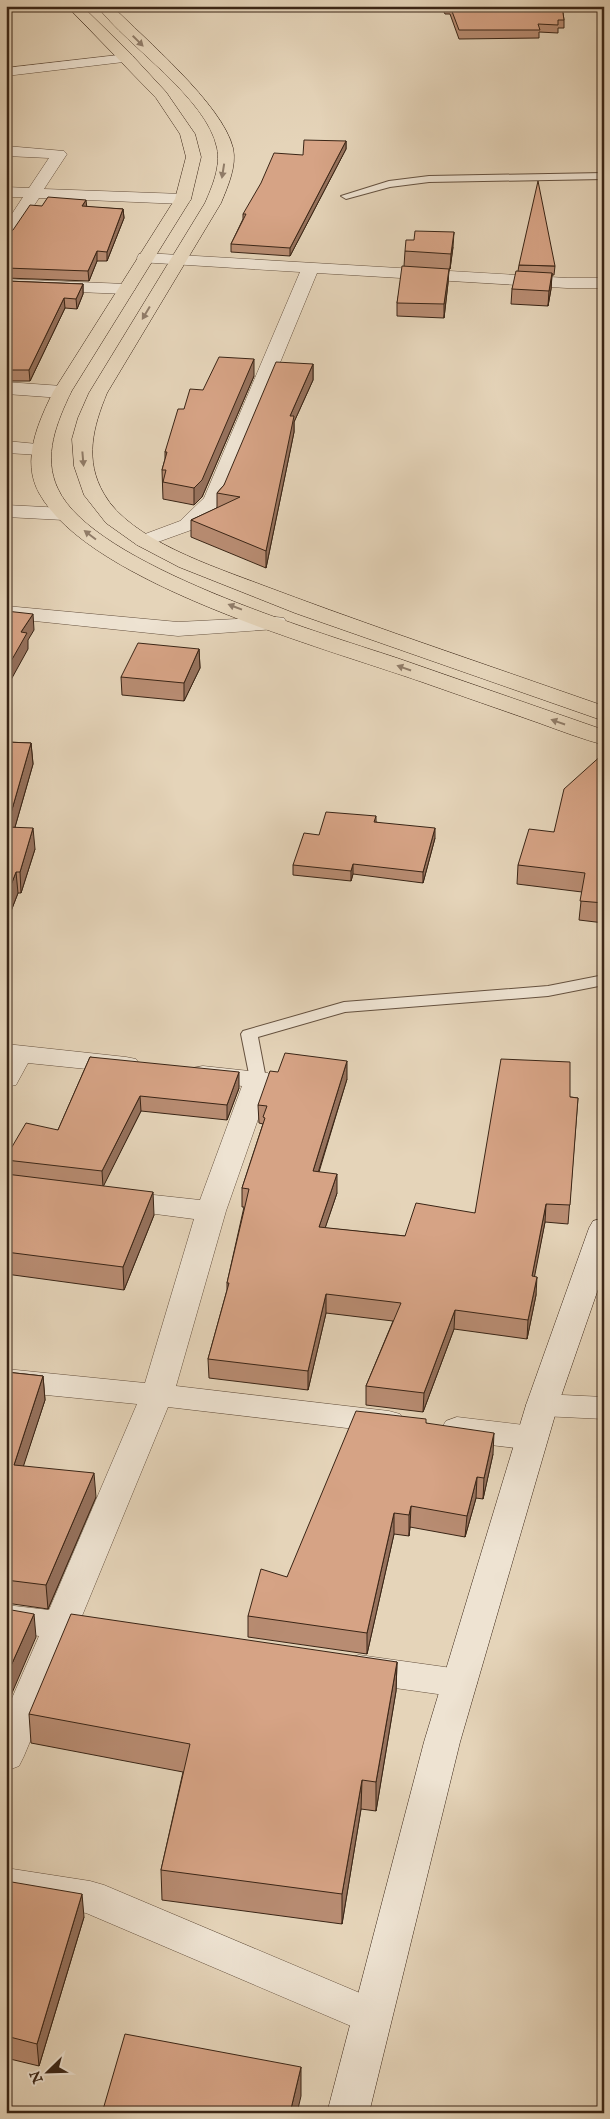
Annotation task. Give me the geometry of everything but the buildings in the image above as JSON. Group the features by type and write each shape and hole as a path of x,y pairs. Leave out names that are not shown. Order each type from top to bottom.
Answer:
{"highway":[{"path":"74,6 127,58 168,103 182,122 190,138 194,153 191,174 182,199 62,392 48,420 41,449 41,470 50,493 64,514 115,553 152,574 276,623 604,738"},
{"path":"104,6 195,98 210,116 226,150 220,187 213,204 98,393 87,418 82,439 84,466 94,495 113,520 144,542 186,563 604,714"},
{"path":"475,693 498,677"}],"street":[{"path":"6,72 127,58"},
{"path":"6,151 59,154 6,236"},
{"path":"6,192 182,199"},
{"path":"145,258 567,283 604,283"},
{"path":"144,542 186,525 213,501 311,267"},
{"path":"6,284 126,289"},
{"path":"6,388 62,392"},
{"path":"6,447 41,449"},
{"path":"6,511 64,514"},
{"path":"6,612 178,629 276,623"},
{"path":"6,1079 13,1053 152,1068"},
{"path":"6,1756 157,1395 211,1211 258,1079 180,1071"},
{"path":"94,1197 211,1211"},
{"path":"348,2113 442,1742 459,1683 542,1405 604,1228"},
{"path":"6,1380 157,1395 532,1438"},
{"path":"542,1405 604,1408"},
{"path":"6,1618 109,1633"},
{"path":"333,1665 459,1683"},
{"path":"6,1884 90,1897 372,2017"}],"lane":[{"path":"346,196 389,184 429,179 604,176"},
{"path":"258,1079 249,1034 344,1007 548,991 604,980"}]}
